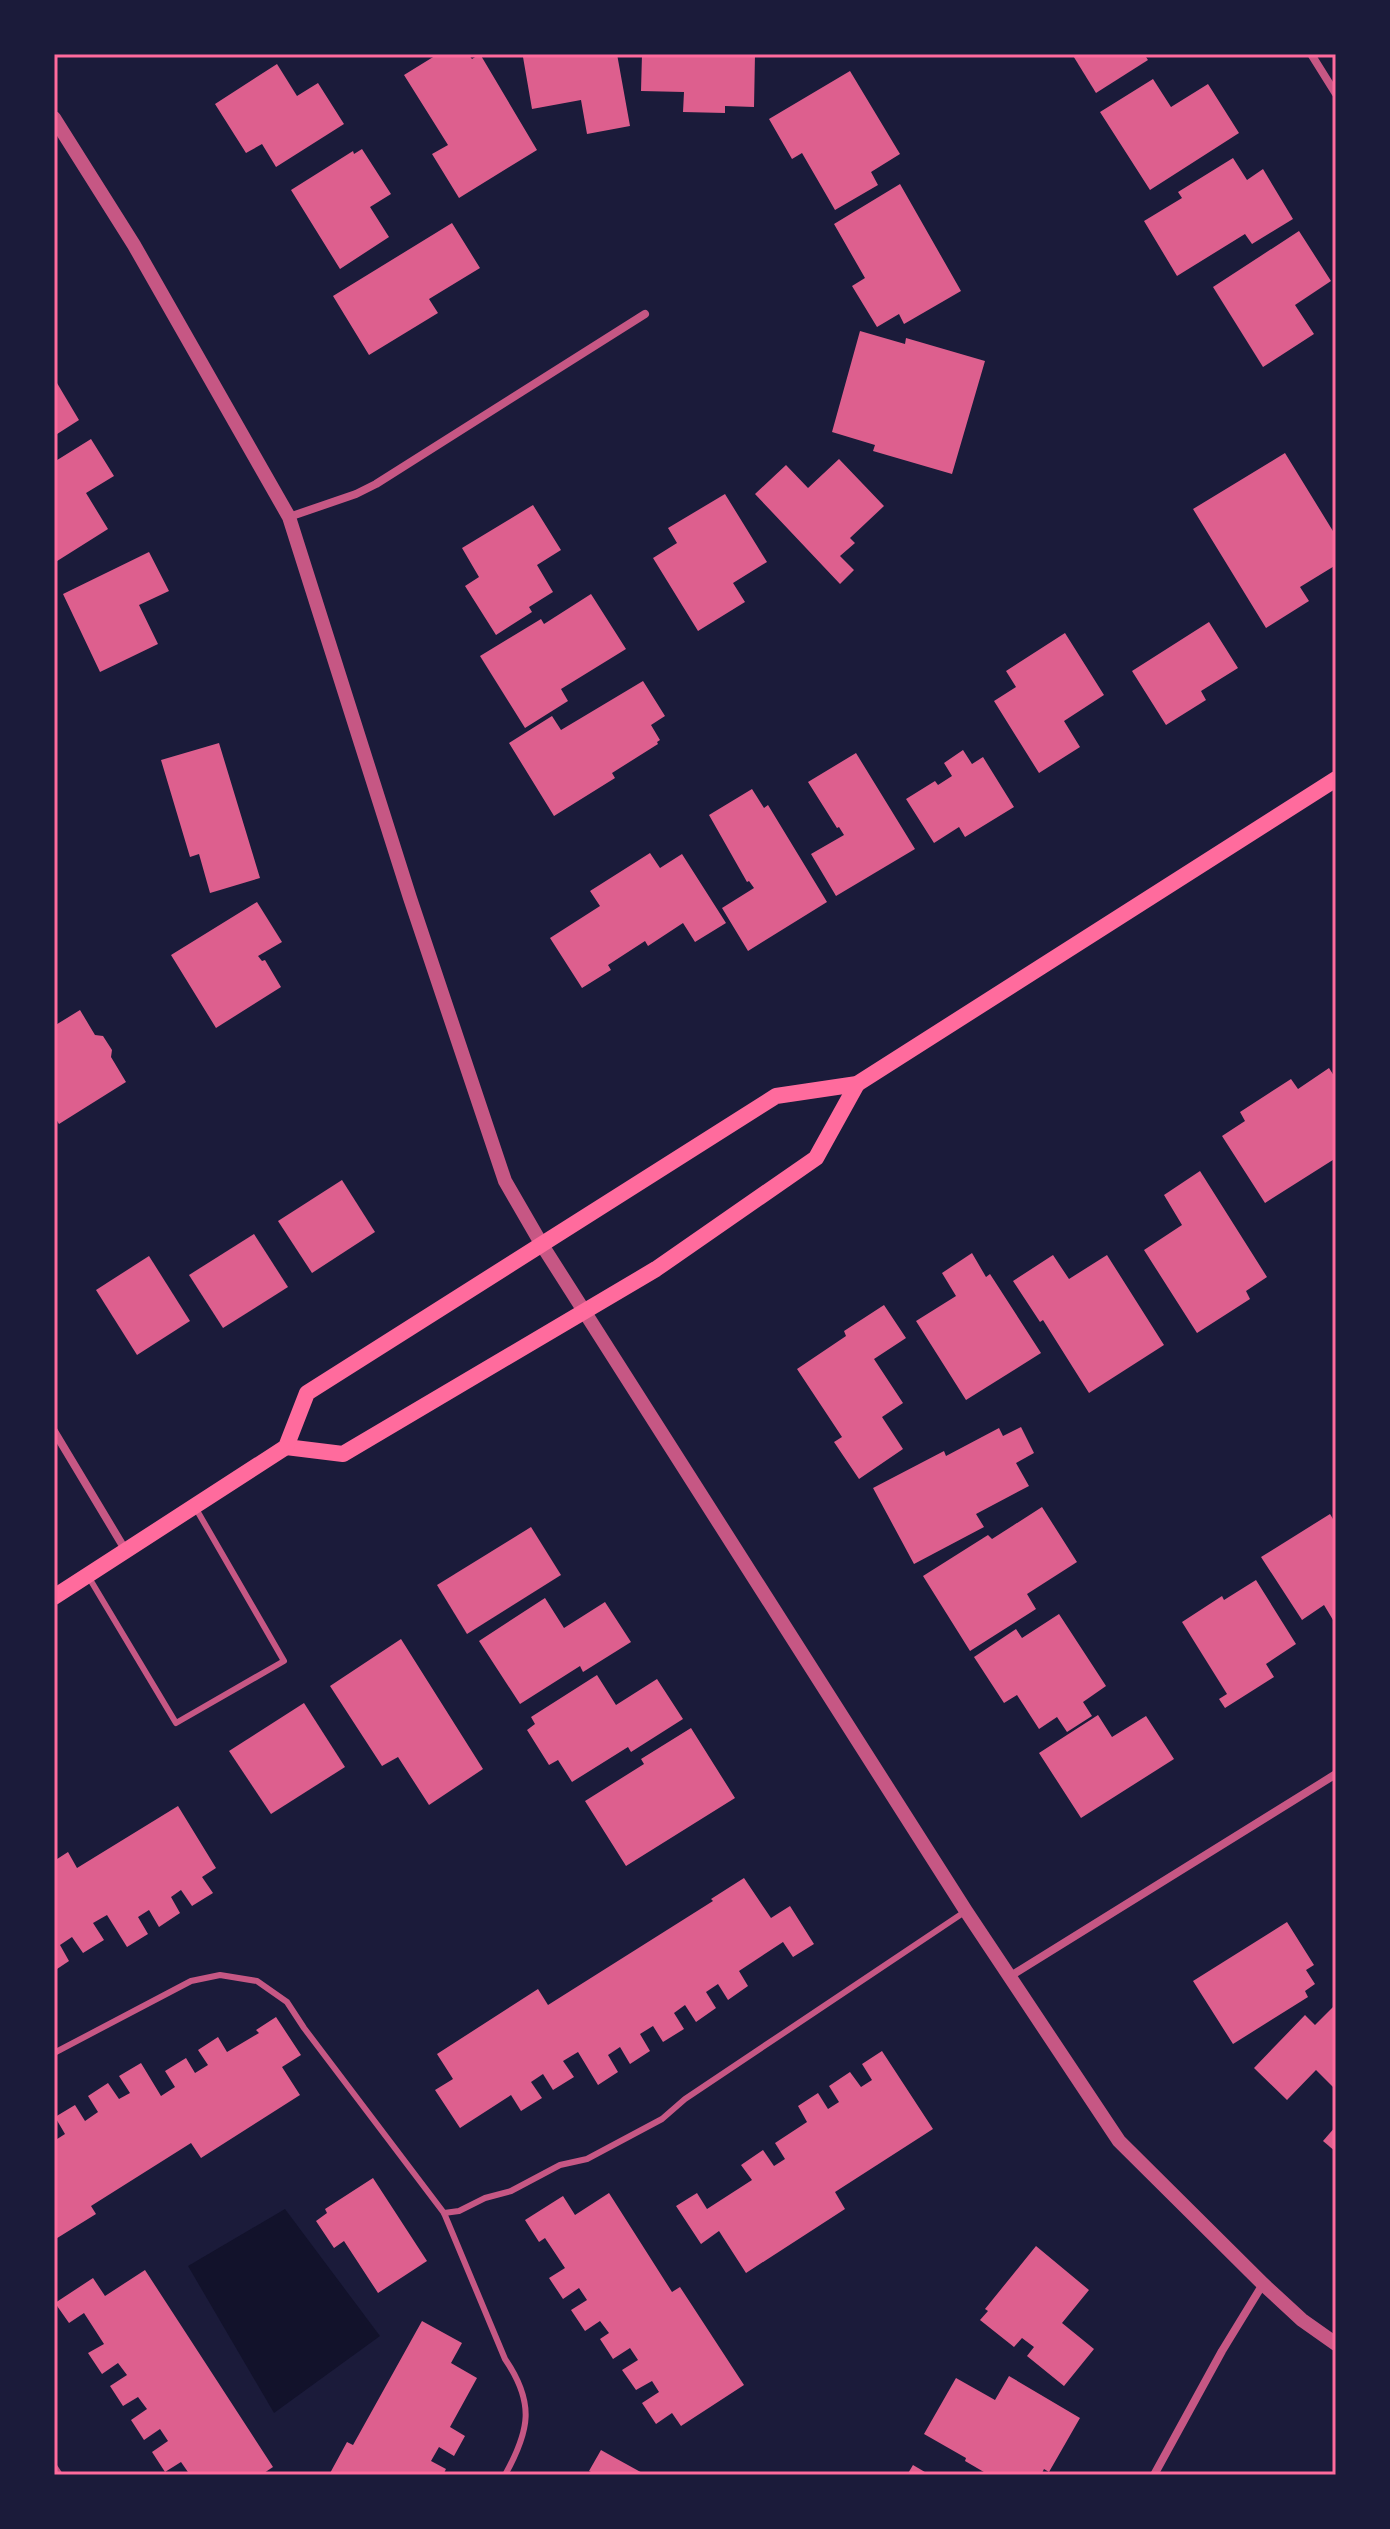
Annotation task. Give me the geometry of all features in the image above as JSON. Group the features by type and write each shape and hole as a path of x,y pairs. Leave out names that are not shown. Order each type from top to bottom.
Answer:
{"main road":[{"path":"54,1597 286,1447 307,1393 776,1096 857,1084 1336,779"},
{"path":"286,1447 343,1454 656,1269 816,1158 857,1084"}],"street":[{"path":"1311,54 1336,94"},
{"path":"54,118 134,245 289,517 405,883 505,1181 583,1313 966,1911 1119,2141 1263,2284 1302,2320 1336,2344"},
{"path":"289,517 376,484 645,314"},
{"path":"54,1431 126,1552"},
{"path":"1009,1977 1336,1774"},
{"path":"1154,2475 1222,2351 1263,2284"}],"lane":[{"path":"88,1576 176,1723 284,1661 195,1507"},
{"path":"444,2213 459,2211 485,2198 511,2191 560,2165 587,2159 662,2119 685,2099 966,1911"},
{"path":"54,2053 191,1981 220,1975 257,1981 287,2002 444,2213 505,2359 519,2380 526,2403 526,2428 519,2451 505,2475"},
{"path":"54,2466 60,2475"}],"shaded area":[{"path":"285,2209 380,2336 274,2413 188,2266"}],"building":[{"path":"438,54 468,54 472,59 480,54 537,150 459,198 432,154 448,145 404,75"},
{"path":"531,54 617,54 630,126 587,134 581,100 532,109 523,57"},
{"path":"642,54 755,54 754,107 725,106 725,113 683,112 684,92 641,91"},
{"path":"1072,54 1144,54 1148,60 1096,93"},
{"path":"277,64 297,96 318,83 344,124 276,167 262,144 246,153 215,104"},
{"path":"850,71 900,154 871,172 878,185 835,210 802,153 792,159 769,119"},
{"path":"1153,79 1171,107 1208,84 1239,133 1150,190 1100,112"},
{"path":"362,149 391,194 370,207 389,237 340,269 291,190 353,151 354,154"},
{"path":"1233,158 1247,180 1263,169 1293,219 1252,244 1245,234 1177,276 1144,221 1182,198 1178,192"},
{"path":"900,184 961,291 904,324 899,314 877,327 852,286 865,278 834,224"},
{"path":"452,223 480,268 429,299 438,313 369,355 333,296"},
{"path":"1299,231 1331,281 1295,305 1314,334 1263,367 1213,287"},
{"path":"860,331 905,344 906,338 985,361 952,474 873,451 875,445 832,432"},
{"path":"54,378 79,420 54,436"},
{"path":"91,439 114,476 86,493 108,529 54,563 54,462"},
{"path":"1285,453 1336,536 1336,565 1300,587 1309,601 1266,628 1193,509"},
{"path":"839,459 884,506 850,538 855,543 840,556 854,570 840,584 755,494 786,465 808,488"},
{"path":"725,494 767,562 733,583 745,602 698,631 653,558 677,543 668,528"},
{"path":"533,505 561,550 537,565 553,592 529,607 532,612 496,635 465,586 479,577 462,548"},
{"path":"149,552 169,591 139,605 158,644 100,672 63,594"},
{"path":"591,594 626,649 561,689 568,701 525,728 480,656 541,619 544,624"},
{"path":"1209,622 1238,668 1201,691 1206,700 1166,725 1132,671"},
{"path":"1065,633 1104,695 1064,721 1080,747 1039,773 994,701 1016,687 1006,671"},
{"path":"643,681 665,716 651,725 660,740 658,744 612,773 615,778 554,816 509,743 552,716 561,730"},
{"path":"219,743 260,878 210,893 199,854 190,857 161,760"},
{"path":"963,750 972,764 983,757 1014,807 965,837 959,827 934,843 906,799 935,781 938,785 952,776 944,763"},
{"path":"856,753 915,849 836,896 811,854 844,835 808,782"},
{"path":"752,789 764,808 768,805 827,902 748,951 722,908 754,888 747,882 709,815"},
{"path":"650,853 660,868 682,854 726,923 695,942 683,923 648,946 645,941 608,965 611,970 582,988 550,938 600,906 590,891"},
{"path":"257,902 282,942 258,956 265,960 281,987 216,1028 171,955"},
{"path":"80,1010 95,1035 103,1036 112,1050 111,1057 126,1082 59,1124 54,1116 54,1026"},
{"path":"1329,1068 1336,1079 1336,1158 1265,1203 1222,1136 1245,1121 1240,1112 1291,1079 1298,1089"},
{"path":"1200,1171 1267,1277 1246,1291 1250,1299 1197,1333 1144,1250 1182,1225 1164,1195"},
{"path":"342,1180 375,1232 312,1273 278,1221"},
{"path":"254,1234 288,1287 223,1328 189,1275"},
{"path":"972,1253 986,1277 990,1274 1041,1353 966,1400 916,1321 956,1296 942,1273"},
{"path":"1053,1255 1069,1279 1107,1255 1164,1345 1089,1393 1043,1320 1040,1322 1013,1281"},
{"path":"149,1256 190,1321 137,1355 96,1290"},
{"path":"884,1305 906,1338 874,1359 903,1403 882,1417 903,1449 859,1479 834,1442 842,1437 797,1369 846,1336 844,1331"},
{"path":"1021,1427 1034,1453 1016,1463 1029,1486 976,1514 984,1527 914,1564 873,1488 944,1451 946,1456 999,1428 1003,1436"},
{"path":"1042,1507 1077,1562 1027,1594 1036,1609 970,1651 923,1576 988,1535 992,1539"},
{"path":"1330,1514 1336,1524 1336,1625 1324,1605 1302,1620 1261,1557"},
{"path":"531,1527 561,1575 467,1634 437,1585"},
{"path":"1256,1580 1296,1644 1266,1664 1274,1677 1225,1708 1219,1699 1227,1694 1182,1622 1222,1596 1224,1600"},
{"path":"545,1598 564,1628 605,1602 631,1642 583,1672 580,1666 520,1704 479,1641"},
{"path":"1059,1614 1106,1686 1083,1702 1092,1716 1067,1732 1057,1717 1039,1729 1017,1695 1004,1703 974,1657 1016,1629 1022,1638"},
{"path":"401,1639 483,1769 429,1805 398,1757 382,1766 330,1686"},
{"path":"597,1675 616,1705 657,1679 683,1719 631,1752 628,1747 572,1782 558,1760 549,1765 527,1730 535,1724 531,1717"},
{"path":"304,1703 345,1767 271,1814 229,1751"},
{"path":"1098,1715 1112,1737 1146,1716 1174,1759 1081,1818 1039,1753"},
{"path":"691,1728 735,1798 626,1866 585,1801 644,1764 641,1759"},
{"path":"178,1806 216,1868 202,1877 213,1893 192,1906 181,1890 171,1897 180,1913 159,1927 149,1910 138,1917 148,1934 127,1947 107,1915 93,1923 104,1940 83,1953 72,1937 60,1945 69,1961 54,1971 54,1861 68,1852 77,1868"},
{"path":"744,1878 771,1918 790,1906 814,1944 793,1957 783,1942 739,1971 748,1986 728,2000 718,1984 706,1992 716,2008 696,2022 685,2005 674,2013 684,2029 663,2042 653,2026 640,2034 650,2051 630,2064 620,2047 608,2055 618,2072 598,2085 578,2052 563,2061 574,2077 553,2090 543,2074 531,2082 542,2098 521,2111 511,2095 460,2128 435,2090 453,2079 437,2054 538,1989 548,2005 713,1901 711,1899"},
{"path":"1287,1922 1314,1965 1306,1970 1315,1984 1305,1991 1308,1997 1233,2044 1193,1981"},
{"path":"1336,2004 1336,2090 1316,2070 1287,2100 1254,2068 1305,2015 1315,2025"},
{"path":"276,2017 301,2055 282,2067 300,2095 201,2158 191,2143 91,2206 96,2214 54,2240 54,2141 65,2134 55,2117 75,2105 85,2121 98,2112 88,2096 108,2083 119,2099 130,2093 119,2076 141,2063 161,2096 175,2087 165,2071 186,2058 195,2073 208,2065 198,2050 218,2037 227,2052 259,2033 256,2030"},
{"path":"882,2051 933,2129 835,2192 845,2209 746,2273 719,2231 701,2244 676,2206 697,2193 707,2209 752,2180 741,2165 763,2150 774,2166 785,2159 775,2143 807,2122 798,2106 818,2093 828,2109 839,2102 829,2086 850,2072 861,2087 872,2080 862,2064"},
{"path":"1336,2126 1336,2152 1323,2141"},
{"path":"373,2178 427,2261 378,2293 344,2241 334,2248 316,2221 327,2213 325,2209"},
{"path":"609,2193 672,2292 680,2287 744,2385 681,2426 672,2413 656,2424 642,2403 659,2392 652,2381 636,2390 622,2370 638,2360 630,2348 613,2359 600,2339 609,2333 600,2321 585,2331 571,2310 587,2300 579,2288 563,2299 549,2278 565,2268 545,2238 539,2242 525,2220 563,2196 575,2215"},
{"path":"1036,2246 1089,2290 1062,2323 1094,2349 1064,2386 1027,2356 1034,2347 1022,2338 1014,2347 980,2320 988,2311 985,2309"},
{"path":"145,2270 273,2467 261,2475 190,2475 181,2462 165,2472 152,2452 168,2441 160,2429 144,2440 131,2420 147,2409 138,2397 123,2406 110,2386 127,2375 118,2363 102,2374 88,2353 104,2344 84,2313 69,2323 55,2303 93,2278 105,2296"},
{"path":"422,2321 462,2343 451,2363 477,2378 450,2427 465,2436 454,2456 439,2447 431,2461 446,2469 443,2475 329,2475 347,2442 353,2445"},
{"path":"1009,2376 1080,2418 1049,2472 1044,2469 1041,2475 989,2475 924,2434 956,2378 995,2400"},
{"path":"601,2450 646,2475 597,2475 589,2471"},
{"path":"913,2465 930,2475 907,2475"}]}
